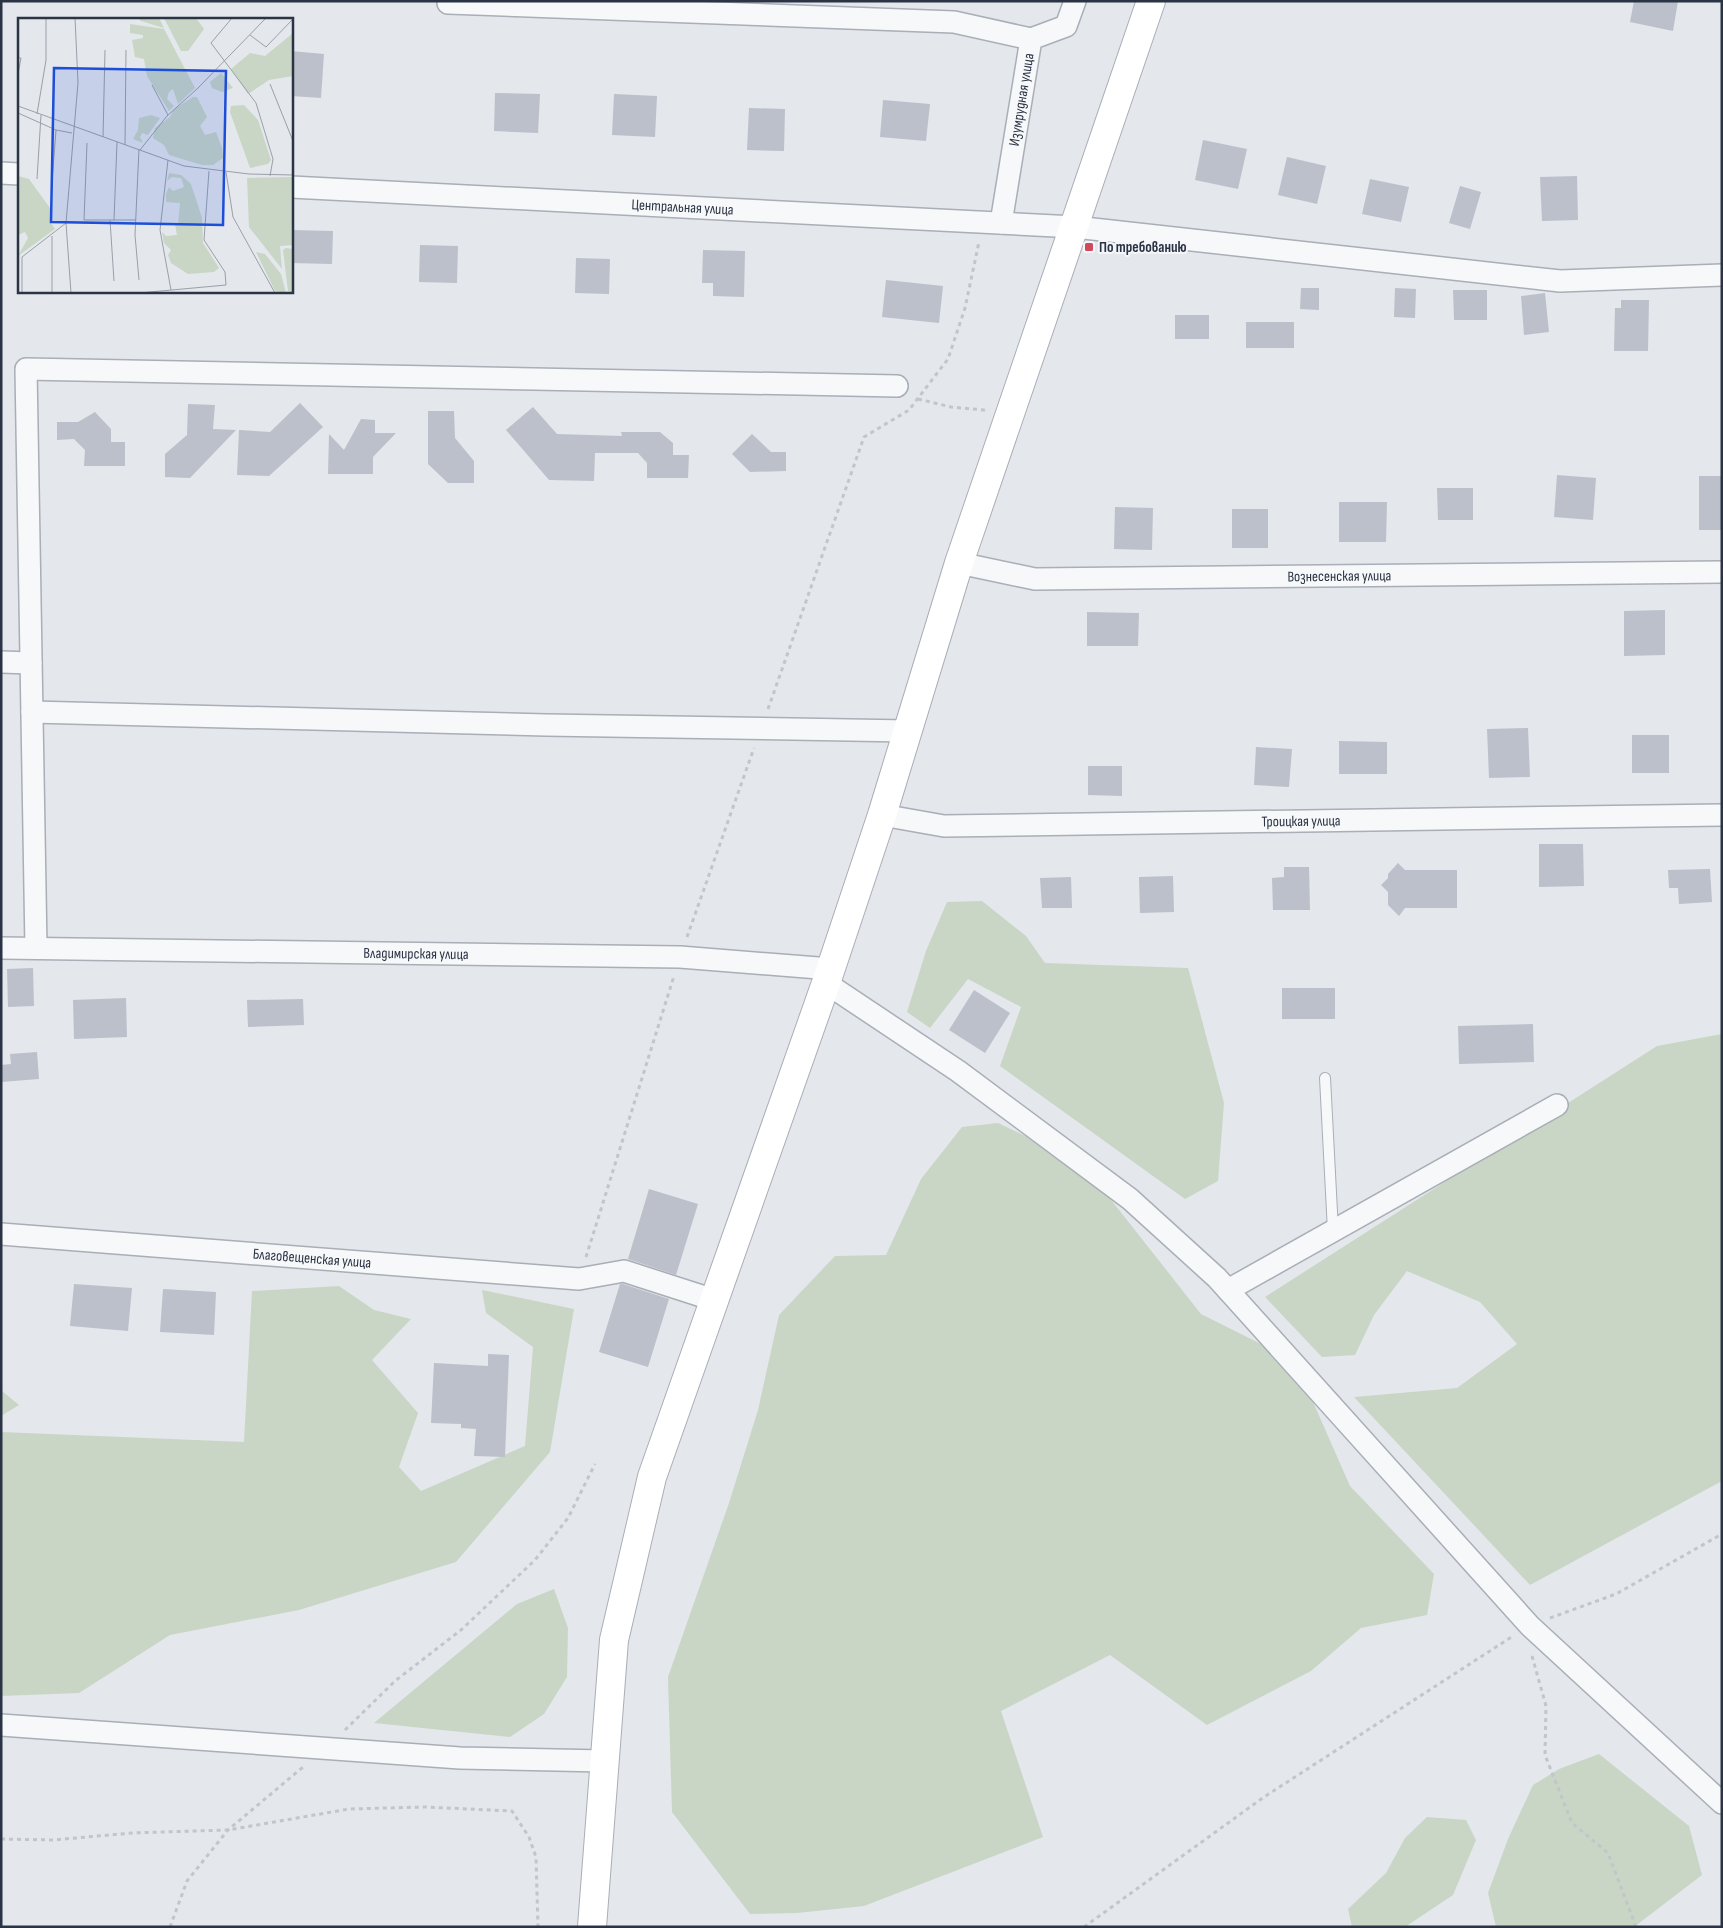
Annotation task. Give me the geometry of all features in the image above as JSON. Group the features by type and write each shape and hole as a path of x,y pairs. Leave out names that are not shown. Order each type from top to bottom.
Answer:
{"street":[{"name":"Изумрудная улица","path":"1001,223 1031,39 1066,26 1075,1"},
{"path":"592,1927 614,1640 652,1477 829,976 882,814 959,563 1151,1"},
{"path":"448,3 954,22 1031,39"},
{"path":"1,173 18,174"},
{"name":"Центральная улица","path":"292,187 1075,227 1560,281 1722,275"},
{"path":"36,948 26,369 897,386"},
{"name":"Вознесенская улица","path":"959,563 1035,579 1722,572"},
{"path":"1,662 31,663"},
{"path":"32,712 556,725 908,731"},
{"name":"Троицкая улица","path":"882,814 944,826 1722,815"},
{"name":"Владимирская улица","path":"1,948 680,957 829,976"},
{"path":"829,976 1130,1199 1217,1278 1530,1626 1722,1803"},
{"path":"1228,1290 1557,1104"},
{"name":"Благовещенская улица","path":"1,1234 579,1279 624,1271 714,1300"},
{"path":"1,1724 460,1758 604,1761"}],"lane":[{"path":"1325,1078 1333,1231"}],"path":[{"path":"918,399 951,407 984,410 1017,395"},
{"path":"170,1927 188,1881 228,1830 326,1748 395,1681 461,1630 535,1560 568,1518 595,1464"},
{"path":"1084,1927 1264,1798 1530,1626 1616,1594 1722,1534"},
{"path":"1530,1626 1532,1660 1546,1706 1545,1755 1572,1824 1608,1853 1636,1927"},
{"path":"1,1839 53,1840 132,1833 228,1830 349,1809 425,1808 512,1811 529,1837 536,1857 538,1927"}],"green space":[{"path":"982,901 1026,936 1045,963 1188,968 1224,1103 1218,1181 1185,1199 1000,1066 1021,1007 968,979 930,1028 907,1012 926,951 947,902"},
{"path":"1722,1034 1722,1481 1530,1585 1354,1397 1457,1388 1517,1344 1480,1302 1407,1271 1374,1315 1355,1355 1322,1357 1265,1297 1657,1046"},
{"path":"998,1123 1040,1143 1071,1149 1201,1314 1295,1361 1350,1486 1434,1574 1427,1615 1361,1628 1311,1671 1207,1725 1110,1655 1001,1711 1043,1837 864,1906 797,1913 750,1914 672,1812 668,1677 729,1503 758,1410 779,1315 835,1256 886,1255 921,1179 962,1127"},
{"path":"339,1286 374,1310 411,1319 372,1360 418,1413 399,1467 421,1491 525,1446 533,1347 486,1313 482,1290 574,1309 550,1452 456,1562 299,1610 170,1635 79,1693 1,1696 1,1432 244,1442 252,1291"},
{"path":"1,1392 19,1405 1,1416"},
{"path":"554,1589 568,1628 567,1677 544,1714 510,1737 374,1723 517,1604"},
{"path":"1599,1754 1689,1826 1702,1875 1634,1927 1496,1927 1488,1893 1508,1839 1533,1785 1559,1769"},
{"path":"1427,1817 1466,1820 1476,1840 1453,1895 1405,1927 1352,1927 1348,1909 1386,1873 1405,1838"}],"building":[{"path":"1634,1 1678,1 1673,31 1630,22"},
{"path":"292,51 324,54 321,98 292,96"},
{"path":"495,93 540,94 538,133 494,131"},
{"path":"614,94 657,96 655,137 612,135"},
{"path":"883,100 930,104 926,141 880,137"},
{"path":"749,108 785,109 784,151 747,150"},
{"path":"1203,140 1247,149 1238,189 1195,180"},
{"path":"1287,157 1326,166 1317,204 1278,195"},
{"path":"1577,176 1578,220 1542,221 1540,177"},
{"path":"1370,179 1409,187 1401,222 1362,214"},
{"path":"1460,186 1481,192 1470,229 1449,223"},
{"path":"292,230 333,231 332,264 292,263"},
{"path":"420,245 458,246 457,283 419,282"},
{"path":"703,250 745,251 744,297 713,296 713,283 702,283"},
{"path":"576,258 610,259 609,294 575,293"},
{"path":"886,280 943,286 939,323 882,317"},
{"path":"1301,288 1319,288 1319,310 1300,309"},
{"path":"1395,288 1416,289 1415,318 1394,317"},
{"path":"1453,290 1487,290 1487,320 1454,320"},
{"path":"1545,293 1549,332 1524,335 1521,296"},
{"path":"1621,300 1649,300 1648,351 1614,351 1615,308 1621,308"},
{"path":"1175,315 1209,315 1209,339 1175,339"},
{"path":"1246,322 1294,322 1294,348 1246,348"},
{"path":"300,403 323,427 269,476 237,475 239,430 270,432"},
{"path":"188,404 215,405 213,429 236,430 190,478 165,477 165,454 187,435"},
{"path":"533,407 557,434 622,436 621,432 660,432 673,443 673,455 689,455 688,478 647,478 647,463 638,453 595,453 594,481 549,480 506,430"},
{"path":"428,411 454,411 455,438 474,461 474,483 448,483 428,464"},
{"path":"95,412 111,429 111,442 125,442 125,466 84,466 85,450 74,439 57,440 57,422 78,422"},
{"path":"361,419 375,420 375,433 396,433 373,457 373,474 328,474 329,434 344,450"},
{"path":"752,434 771,452 786,452 786,471 750,472 732,454"},
{"path":"1557,475 1596,478 1593,520 1554,517"},
{"path":"1699,476 1722,476 1722,530 1699,530"},
{"path":"1437,488 1473,488 1473,520 1438,520"},
{"path":"1339,502 1387,502 1386,542 1339,542"},
{"path":"1115,507 1153,508 1152,550 1114,549"},
{"path":"1232,509 1268,509 1268,548 1232,548"},
{"path":"1665,610 1665,655 1624,656 1624,611"},
{"path":"1087,612 1139,613 1138,646 1087,646"},
{"path":"1528,728 1530,777 1489,778 1487,729"},
{"path":"1632,735 1669,735 1669,773 1632,773"},
{"path":"1339,741 1387,742 1387,774 1339,774"},
{"path":"1256,747 1292,749 1289,787 1254,785"},
{"path":"1088,766 1122,766 1122,796 1088,795"},
{"path":"1539,844 1583,844 1584,886 1539,887"},
{"path":"1398,863 1405,870 1457,870 1457,908 1405,908 1399,916 1388,905 1388,892 1381,885"},
{"path":"1284,867 1309,867 1310,910 1273,910 1272,878 1284,877"},
{"path":"1710,869 1712,902 1679,904 1678,888 1669,888 1668,870"},
{"path":"1173,876 1174,912 1140,913 1139,877"},
{"path":"1071,877 1072,908 1042,908 1040,878"},
{"path":"33,968 34,1006 8,1007 7,969"},
{"path":"1282,988 1335,988 1335,1019 1282,1019"},
{"path":"974,990 1010,1013 985,1053 949,1030"},
{"path":"126,998 127,1037 74,1039 73,1000"},
{"path":"303,999 304,1025 248,1027 247,1000"},
{"path":"1533,1024 1534,1062 1459,1064 1458,1026"},
{"path":"37,1052 39,1079 1,1082 1,1065 11,1064 10,1054"},
{"path":"649,1189 698,1204 676,1275 628,1259"},
{"path":"74,1284 132,1288 128,1331 70,1326"},
{"path":"620,1284 669,1299 648,1367 599,1352"},
{"path":"163,1289 216,1292 214,1335 160,1332"},
{"path":"488,1354 509,1355 505,1457 474,1456 476,1429 461,1428 461,1424 431,1423 434,1363 488,1366"}],"place":[{"name":"По требованию","path":"1089,247"}]}
